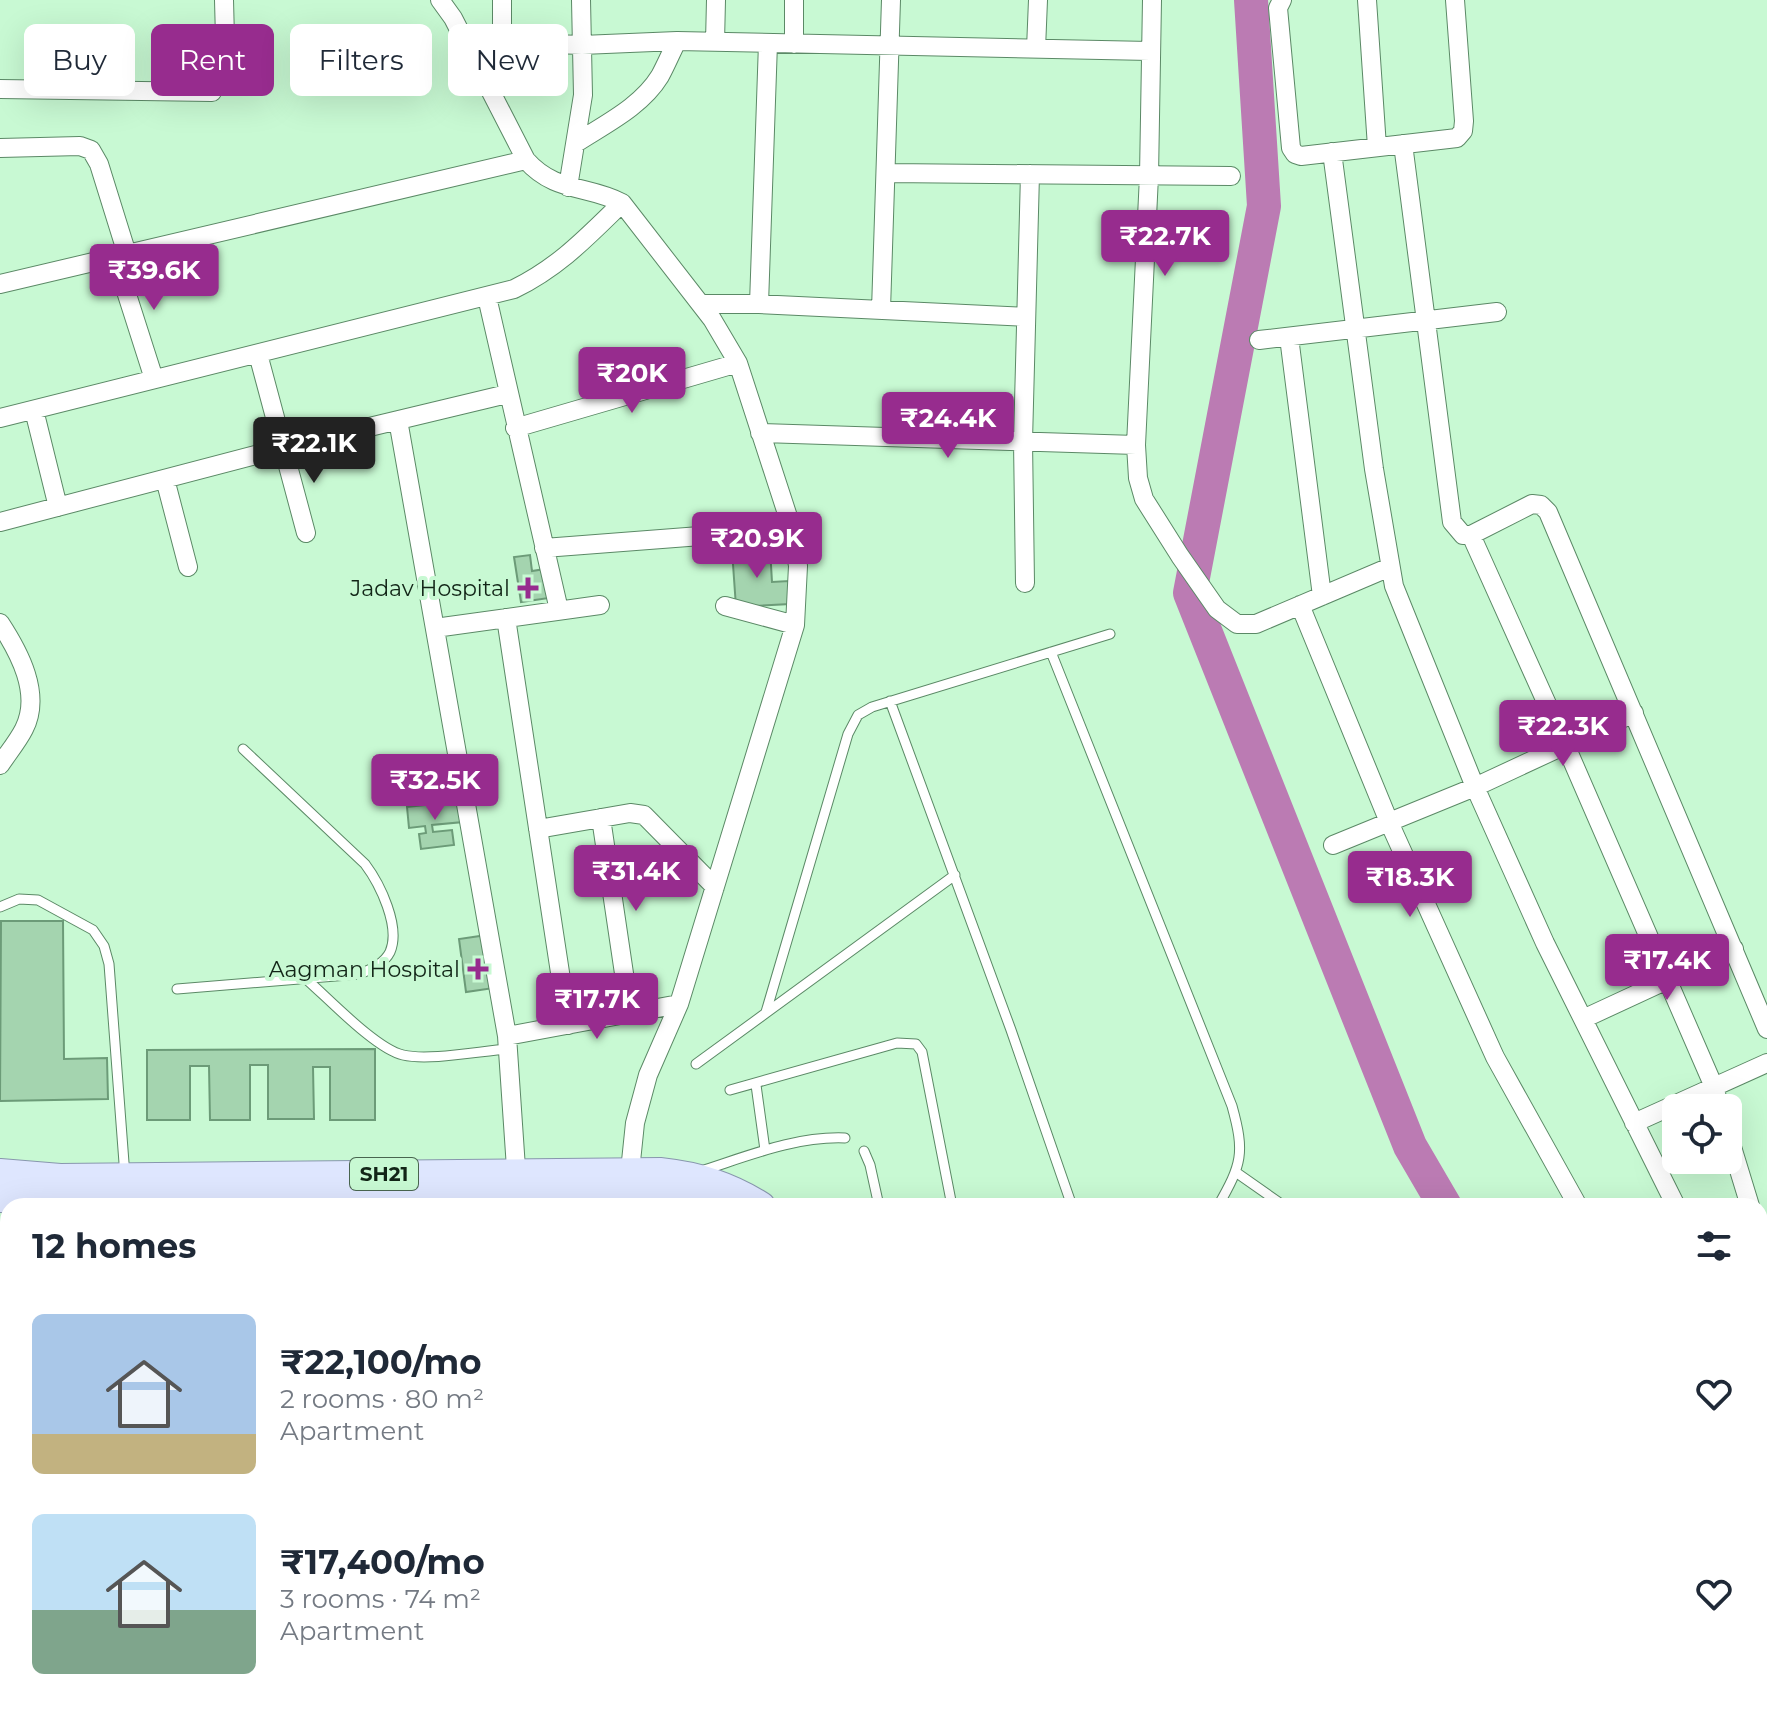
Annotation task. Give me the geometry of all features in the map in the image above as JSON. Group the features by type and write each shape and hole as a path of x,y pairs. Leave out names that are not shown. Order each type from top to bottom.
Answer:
{"main road":[{"name":"SH21","path":"391,1198 630,1171 688,1197"},
{"name":"SH21","path":"0,1173 60,1178 517,1185 688,1197 729,1188 747,1198"}],"street":[{"path":"224,0 225,24"},
{"path":"440,0 455,24"},
{"path":"502,0 502,24"},
{"path":"568,187 583,95 581,0"},
{"path":"715,42 716,0"},
{"path":"794,0 794,44"},
{"path":"881,310 891,0"},
{"path":"1036,49 1038,0"},
{"path":"1152,0 1149,176 1136,445 1138,478 1144,499 1217,609 1237,624 1256,624 1390,567"},
{"path":"1282,0 1278,8 1291,148 1301,156 1457,138 1463,131 1464,121 1455,0"},
{"path":"1367,0 1377,147"},
{"path":"568,45 677,41 1150,51"},
{"path":"576,143 629,109 646,94 659,77 677,41"},
{"path":"759,304 768,43"},
{"path":"0,89 151,91"},
{"path":"493,96 526,160 536,171 568,187 611,197 622,203 701,304 738,363 792,529 798,566 795,625 679,1004 648,1075 635,1123 630,1171"},
{"path":"1403,144 1452,522 1463,535 1471,535 1532,504 1541,505 1548,512 1767,1029"},
{"path":"0,148 80,146 91,150 99,164 154,379"},
{"path":"1332,152 1394,586 1475,787 1545,943 1672,1198"},
{"path":"0,284 526,160"},
{"path":"887,173 1231,176"},
{"path":"1025,583 1023,441 1030,174"},
{"path":"0,418 514,289 544,274 571,253 622,203"},
{"path":"487,297 559,610"},
{"path":"701,304 1026,317"},
{"path":"1259,340 1497,312"},
{"path":"1289,337 1322,596"},
{"path":"258,354 306,533"},
{"path":"515,428 738,363"},
{"path":"0,522 282,448 507,394"},
{"path":"34,410 58,507"},
{"path":"398,420 508,1043 517,1185"},
{"path":"760,433 1136,445"},
{"path":"165,479 188,567"},
{"path":"544,548 792,529"},
{"path":"1471,535 1716,1094"},
{"path":"435,628 600,605"},
{"path":"1300,605 1389,822 1495,1057 1574,1198"},
{"path":"725,606 795,625"},
{"path":"506,618 568,1025"},
{"path":"0,625 20,657 28,682 30,706 26,726 0,765"},
{"path":"1333,845 1475,787 1634,713"},
{"path":"538,829 630,813 644,815 715,887"},
{"path":"601,818 630,1014"},
{"path":"1583,1019 1734,949"},
{"path":"508,1043 568,1025 679,1004"},
{"path":"1634,1123 1767,1063"},
{"path":"1740,1174 1748,1198"}],"lane":[{"path":"766,1012 848,734 858,715 890,701 1110,634"},
{"path":"1051,652 1232,1106 1240,1135 1237,1173 1223,1198"},
{"path":"890,701 1069,1198"},
{"path":"177,989 360,974 379,965 390,952 392,930 389,910 365,864 243,749"},
{"path":"696,1064 955,875"},
{"path":"0,907 19,899 38,900 93,930 104,946 109,964 125,1178"},
{"path":"305,978 385,1048 403,1055 421,1057 508,1043"},
{"path":"730,1090 897,1043 916,1044 922,1052 947,1198"},
{"path":"756,1085 765,1150"},
{"path":"688,1197 765,1150 809,1140 845,1138"},
{"path":"864,1151 877,1198"},
{"path":"1237,1173 1273,1198"}],"building":[{"path":"770,548 772,582 789,581 790,604 736,607 732,550"},
{"path":"530,555 532,571 545,569 549,598 521,602 514,557"},
{"path":"461,801 463,822 432,825 433,832 452,830 454,845 421,849 419,834 426,833 425,826 409,828 407,807"},
{"path":"1,921 63,921 64,1059 107,1058 108,1099 0,1101"},
{"path":"487,935 494,988 466,992 459,939"},
{"path":"375,1049 375,1120 330,1120 330,1067 313,1067 314,1119 268,1119 268,1065 250,1065 250,1120 210,1120 209,1066 190,1066 190,1120 147,1120 147,1050"}],"waterway":[{"path":"1251,0 1264,206 1190,593 1410,1146 1440,1198"}],"place":[{"name":"Jadav Hospital","path":"528,588"},
{"name":"Aagman Hospital","path":"478,969"}]}
